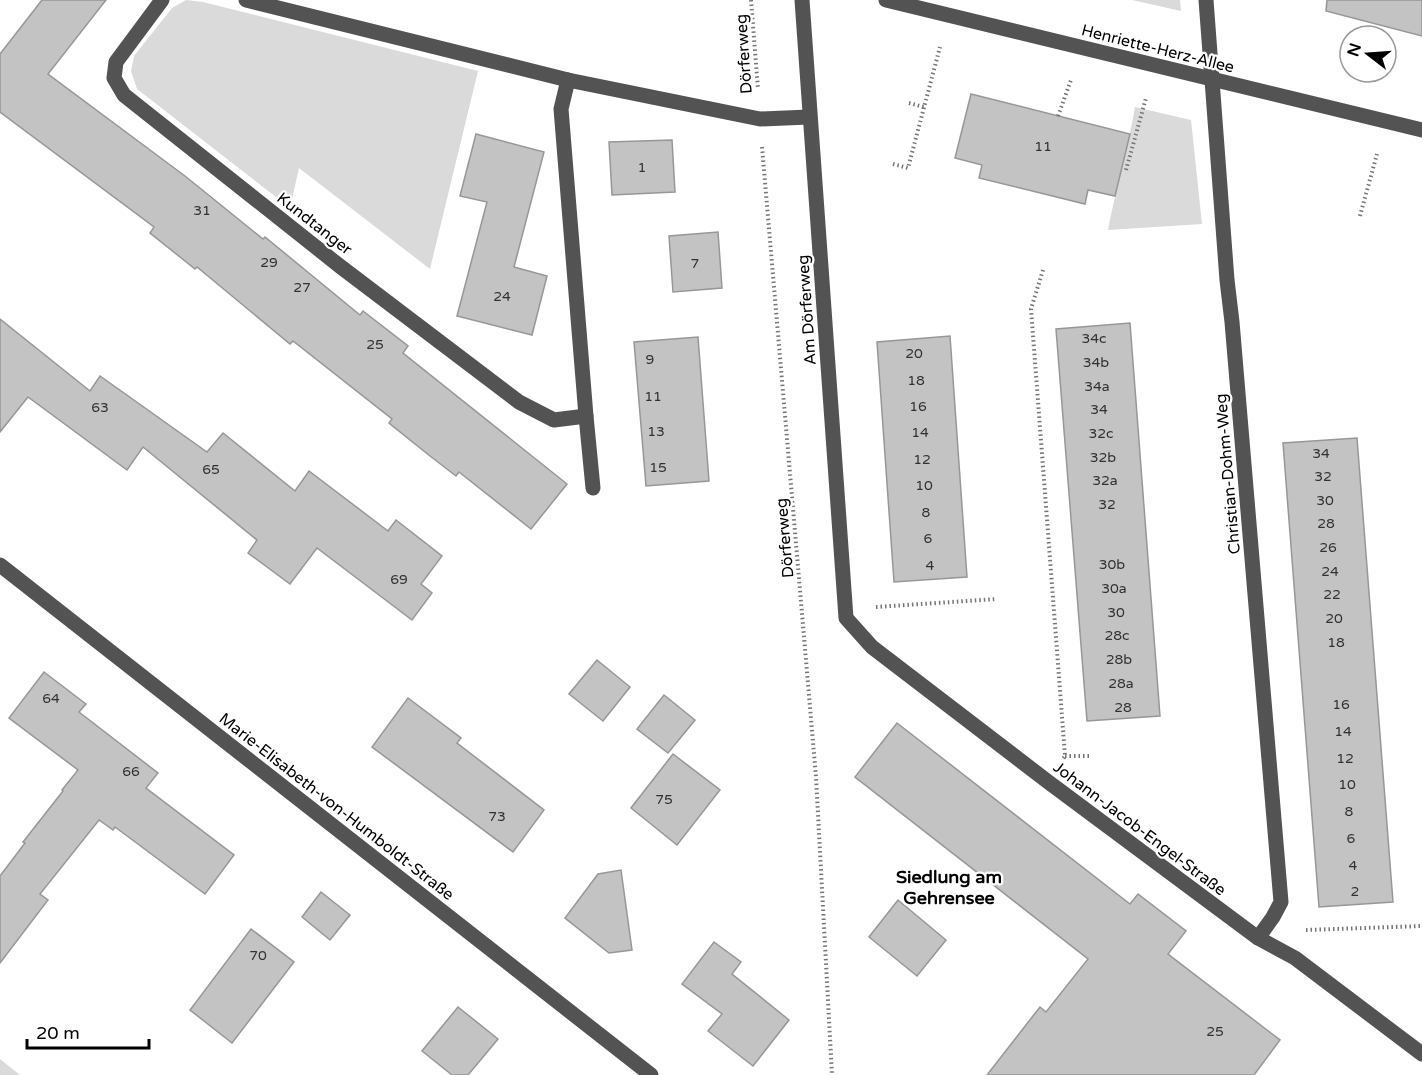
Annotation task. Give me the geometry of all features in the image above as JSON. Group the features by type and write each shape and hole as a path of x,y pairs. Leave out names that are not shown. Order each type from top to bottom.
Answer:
{"street":[{"name":"Kundtanger","path":"162,0 116,62 114,78 124,96 341,267 519,402 554,420 586,416"},
{"path":"246,0 568,80 760,119 809,117"},
{"name":"Am Dörferweg","path":"802,0 846,614"},
{"name":"Henriette-Herz-Allee","path":"886,0 1422,130"},
{"name":"Christian-Dohm-Weg","path":"1206,0 1227,280 1281,902 1258,938"},
{"path":"568,80 561,109 593,488"},
{"name":"Marie-Elisabeth-von-Humboldt-Straße","path":"0,565 651,1075"},
{"name":"Johann-Jacob-Engel-Straße","path":"846,614 872,647 1047,781 1258,938 1295,958 1422,1054"}],"path":[{"name":"Dörferweg","path":"751,0 816,777 832,1075"},
{"path":"893,164 908,168 940,47"},
{"path":"1058,116 1071,81"},
{"path":"1126,170 1146,98"},
{"path":"909,103 924,107"},
{"path":"1360,216 1377,154"},
{"path":"1042,270 1032,309 1065,756 1047,781"},
{"path":"846,614 997,599"},
{"path":"1065,756 1092,756"},
{"path":"1273,917 1296,930 1422,926"}],"shaded area":[{"path":"186,0 203,2 478,71 430,269 299,168 290,208 137,89 131,71 134,56 172,8"},
{"path":"1132,0 1180,0 1181,11"},
{"path":"1135,107 1191,120 1202,224 1108,230"},
{"path":"0,1059 20,1075 0,1075"}],"building":[{"path":"42,0 106,0 48,74 185,176 263,239 265,237 360,315 363,311 408,346 403,353 567,484 531,529 459,472 456,476 430,456 389,423 392,419 293,341 290,344 197,267 195,269 150,233 154,227 0,112 0,54"},
{"path":"1327,0 1422,0 1422,36 1398,30 1398,24 1376,24 1326,11"},
{"path":"971,94 1130,134 1115,196 1088,190 1085,204 979,178 982,165 955,158"},
{"path":"476,134 544,152 514,267 547,276 532,335 457,316 487,202 460,196"},
{"path":"672,140 675,192 612,195 609,142"},
{"path":"718,232 722,288 673,292 669,236"},
{"path":"0,319 90,391 100,376 207,452 223,433 295,491 309,471 388,531 396,520 442,556 421,584 432,593 412,620 317,548 290,584 248,553 257,540 143,447 127,470 28,397 0,432"},
{"path":"1130,323 1160,716 1087,721 1056,329"},
{"path":"950,336 967,577 894,582 877,342"},
{"path":"698,337 709,481 646,486 634,342"},
{"path":"1357,438 1393,902 1319,907 1283,443"},
{"path":"597,660 630,687 603,721 569,694"},
{"path":"44,672 86,704 79,712 158,773 146,788 234,855 205,894 115,827 113,830 99,820 40,894 48,900 0,963 0,876 78,770 9,718"},
{"path":"664,695 695,720 668,753 637,729"},
{"path":"408,698 461,738 457,743 544,810 513,852 372,747"},
{"path":"897,723 1130,904 1138,894 1186,931 1168,954 1280,1040 1254,1075 987,1075 1040,1007 1046,1012 1088,959 855,777"},
{"path":"673,754 720,790 677,845 631,808"},
{"path":"621,870 632,950 609,953 565,918 598,874"},
{"path":"321,892 350,915 330,940 302,917"},
{"path":"898,900 946,940 917,976 869,937"},
{"path":"251,929 294,962 232,1043 190,1010"},
{"path":"714,942 741,962 732,974 789,1020 753,1066 708,1031 722,1014 682,984"},
{"path":"458,1007 498,1039 468,1075 452,1075 422,1051"}],"district":[{"name":"Siedlung am Gehrensee","path":"949,887"}]}
